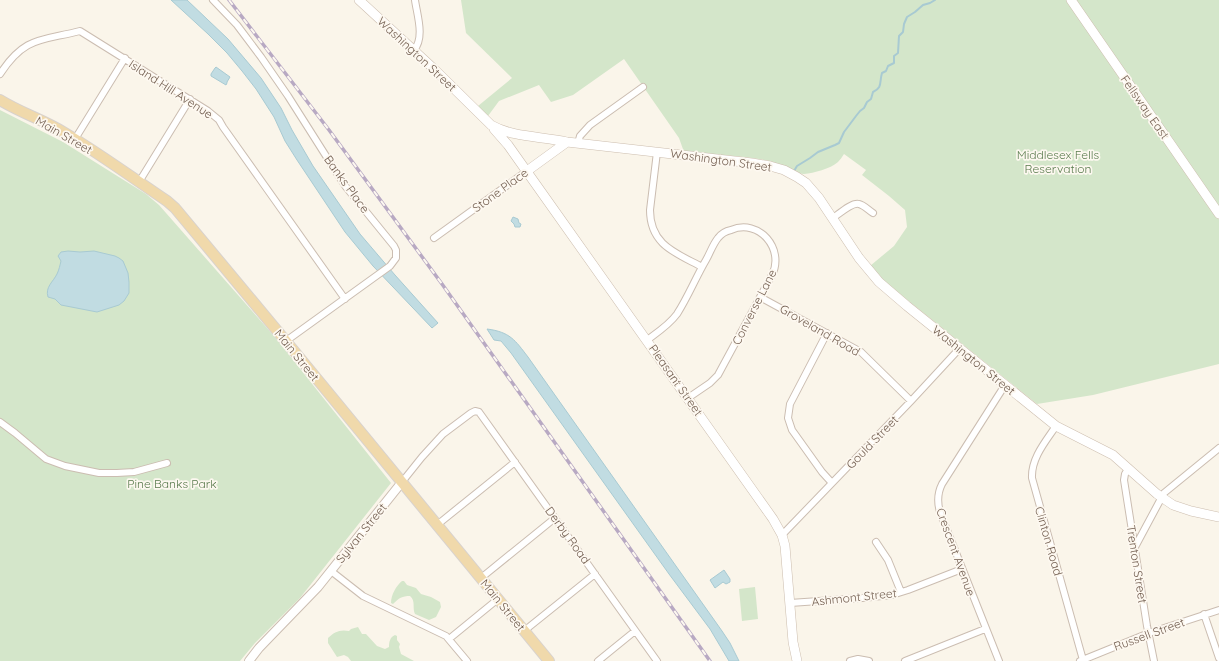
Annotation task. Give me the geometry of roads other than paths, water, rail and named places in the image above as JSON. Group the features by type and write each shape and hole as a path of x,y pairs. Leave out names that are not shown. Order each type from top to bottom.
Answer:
{"main road":[{"name":"Washington Street","path":"359,0 414,50 491,125 499,129 512,133 567,142 752,163 784,170 796,177 810,188 819,198 859,258 876,279 1004,385 1056,426 1110,453 1161,497 1173,505 1185,510 1219,517"},
{"name":"Fellsway East","path":"1071,0 1219,214"},
{"name":"Main Street","path":"0,100 57,128 75,139 167,201 178,212 549,661"},
{"name":"Pleasant Street","path":"491,125 508,144 769,512 782,535 786,550 794,649 797,661"},
{"name":"Stone Place","path":"527,171 567,142"}],"street":[{"name":"Banks Place","path":"213,0 234,22 252,45 288,96 346,187 396,250 396,258 390,266 286,342"},
{"path":"414,50 418,43 419,34 415,0"},
{"name":"Island Hill Avenue","path":"0,74 12,58 26,45 36,41 80,31 126,58 190,99 219,120 345,299"},
{"path":"75,139 126,58"},
{"path":"578,143 580,136 587,127 643,87"},
{"path":"139,182 190,99"},
{"path":"657,152 650,210 650,220 653,228 657,237 666,247 702,267"},
{"name":"Stone Place","path":"434,238 527,171"},
{"path":"833,218 856,203 873,213"},
{"name":"Converse Lane","path":"647,340 667,325 677,314 716,241 726,232 735,228 748,228 758,231 771,242 776,259 773,272 760,297 718,375 710,383 688,398"},
{"name":"Groveland Road","path":"760,297 828,333 860,352 911,401"},
{"path":"828,333 790,404 788,415 794,432 822,472 832,483"},
{"name":"Gould Street","path":"782,535 960,348"},
{"name":"Crescent Avenue","path":"999,661 939,511 938,494 942,484 1004,385"},
{"name":"Sylvan Street","path":"250,661 259,648 311,595 422,457 443,434 471,413 477,411"},
{"name":"Derby Road","path":"477,411 657,661"},
{"path":"0,422 46,459 65,466 99,473 117,474 134,472 167,463"},
{"name":"Clinton Road","path":"1056,426 1035,458 1032,468 1032,478 1081,660"},
{"path":"1135,547 1165,492 1219,448"},
{"path":"437,525 515,462"},
{"name":"Trenton Street","path":"1129,468 1125,474 1124,480 1154,661"},
{"path":"481,578 555,518"},
{"path":"876,542 888,560 901,592"},
{"name":"Ashmont Street","path":"790,603 878,597 901,592 962,569"},
{"path":"331,571 363,596 443,634 467,661"},
{"path":"524,631 595,574"},
{"path":"449,639 498,599"},
{"name":"Russell Street","path":"1081,660 1149,633 1219,610"},
{"path":"1204,614 1219,658"},
{"path":"905,661 916,659 985,629"},
{"path":"598,661 635,631"},
{"path":"850,661 858,659 869,661"}],"water":[{"path":"171,0 187,0 228,39 261,78 281,108 313,166 360,234 438,323 432,328 373,266 345,232 285,141 274,117 256,89 242,71 208,34"},
{"path":"216,67 230,77 226,85 211,76"},
{"path":"513,217 518,219 519,223 521,224 520,227 515,227 511,221"},
{"path":"94,251 115,256 123,261 128,273 129,282 129,293 124,301 119,305 97,312 61,305 55,299 48,297 48,287 57,274 61,261 58,256 61,252"},
{"path":"487,329 495,330 507,335 515,341 528,357 722,631 739,661 729,661 710,629 511,353 501,341 494,340"},
{"path":"724,570 730,579 730,582 726,584 723,582 715,588 710,580"}],"waterway":[{"path":"794,171 797,166 818,152 839,143 844,132 871,99 873,92 878,88 882,73 886,71 888,66 894,63 894,56 898,53 899,36 903,32 907,17 923,5 935,0"}],"railway":[{"path":"229,0 329,130 442,284 710,661"}],"park label":[{"name":"Middlesex Fells Reservation","path":"1058,161"},
{"name":"Pine Banks Park","path":"172,483"}]}
